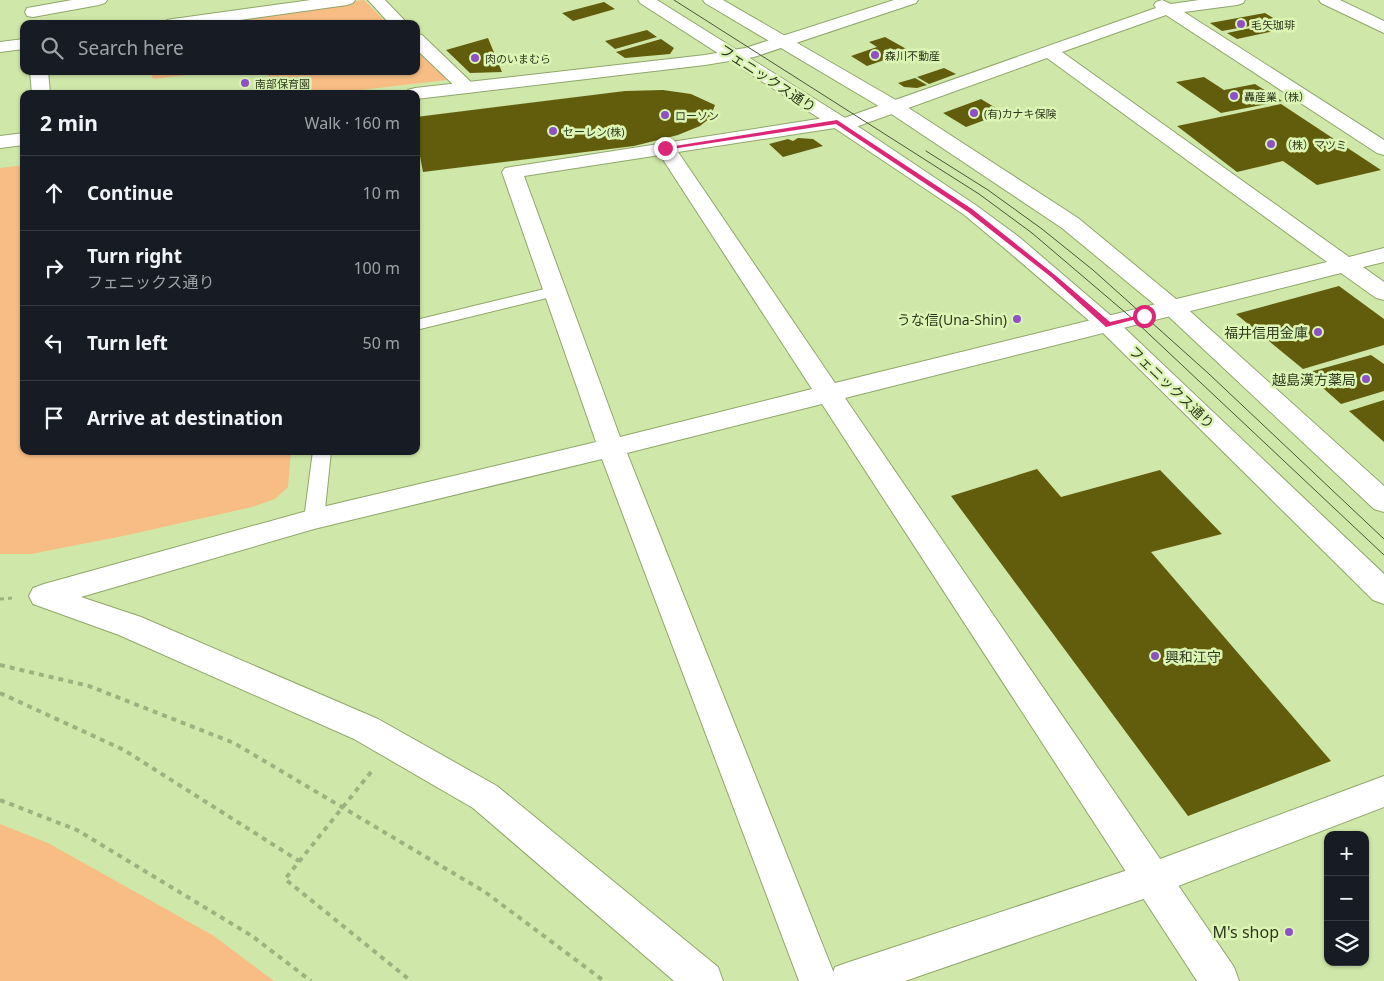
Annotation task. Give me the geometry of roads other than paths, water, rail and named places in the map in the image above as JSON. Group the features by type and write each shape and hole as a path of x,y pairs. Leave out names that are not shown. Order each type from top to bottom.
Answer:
{"street":[{"path":"33,12 100,0"},
{"path":"201,20 346,0"},
{"path":"376,0 396,20"},
{"name":"フェニックス通り","path":"646,0 735,55 977,216 1046,270 1108,325 1384,592"},
{"path":"711,0 894,107 1070,223 1174,308 1384,502"},
{"path":"818,981 611,448 553,292 512,172 665,148 840,124 894,107 1049,51 1161,4 1237,0"},
{"path":"1327,0 1384,28"},
{"path":"420,93 735,55 782,42 901,1"},
{"path":"1161,4 1384,149"},
{"path":"420,43 467,88"},
{"path":"0,47 20,44"},
{"path":"1049,51 1384,293"},
{"path":"39,75 41,90"},
{"path":"0,142 20,140"},
{"path":"665,148 1220,981"},
{"path":"704,981 485,796 366,728 130,626 44,596 314,519 611,448 1384,255"},
{"path":"848,981 1152,879 1384,791"}],"lane":[{"path":"420,324 553,292"},
{"path":"314,519 322,455"}],"tram line":[{"path":"674,0 979,194 1032,233 1133,319 1384,555"},
{"path":"926,151 988,190 1042,229 1093,270 1208,373 1384,539"}],"place":[{"name":"毛矢珈琲","path":"1241,24"},
{"name":"森川不動産","path":"875,55"},
{"name":"肉のいまむら","path":"475,58"},
{"name":"南部保育園","path":"245,83"},
{"name":"轟産業（株）","path":"1234,96"},
{"name":"(有)カナキ保険","path":"974,113"},
{"name":"ローソン","path":"665,115"},
{"name":"セーレン(株)","path":"553,131"},
{"name":"（株）マツミ","path":"1271,144"},
{"name":"うな信(Una-Shin)","path":"1017,319"},
{"name":"福井信用金庫","path":"1318,332"},
{"name":"越島漢方薬局","path":"1366,379"},
{"name":"興和江守","path":"1155,656"},
{"name":"M's shop","path":"1289,932"}]}
